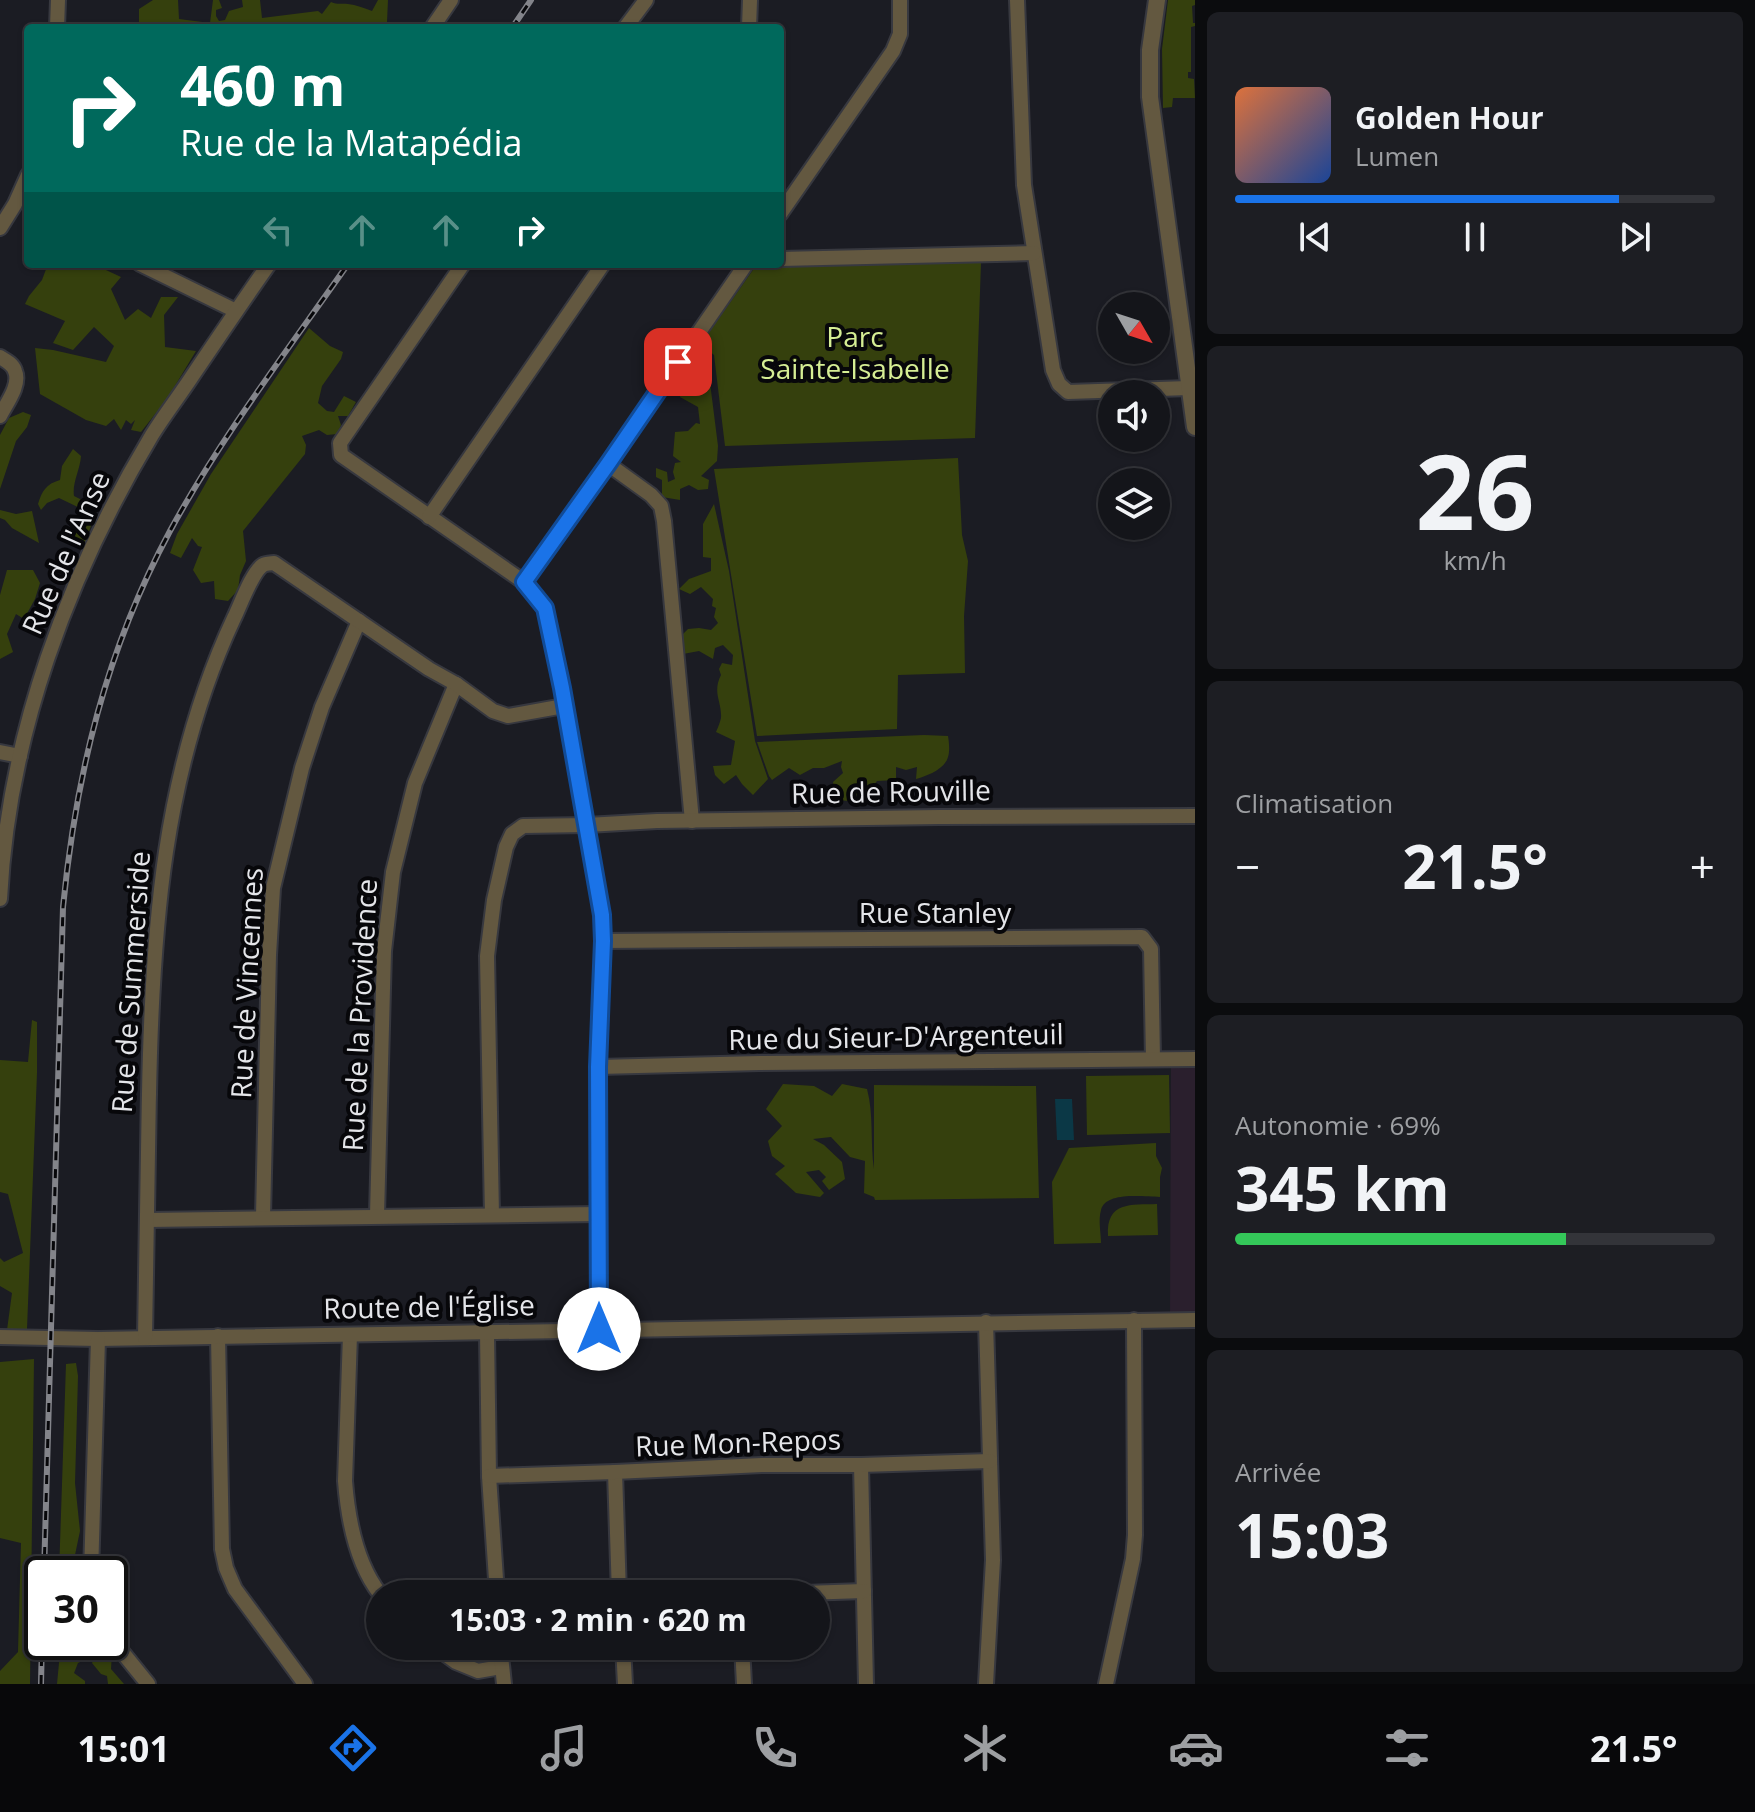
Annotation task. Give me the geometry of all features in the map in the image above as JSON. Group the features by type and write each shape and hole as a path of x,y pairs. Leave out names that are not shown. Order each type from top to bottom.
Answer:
{"street":[{"path":"57,24 58,0"},
{"path":"435,24 451,0"},
{"path":"749,24 750,0"},
{"path":"784,208 893,51 900,34 900,0"},
{"path":"1017,0 1024,185 1053,370 1059,384 1068,392 1189,388"},
{"path":"1157,0 1150,50 1150,97 1195,427"},
{"path":"627,24 640,2"},
{"path":"0,228 21,207"},
{"path":"784,259 1034,253"},
{"path":"148,268 236,311"},
{"name":"Rue de l'Anse","path":"0,899 9,807 20,756 57,632 95,541 154,432 266,268"},
{"path":"460,268 340,443 341,455 524,582 545,608 602,915 598,1067 599,1329"},
{"path":"429,517 600,268"},
{"path":"524,582 743,268"},
{"path":"0,357 16,372 16,382 0,416"},
{"path":"608,464 651,495 661,506 692,821"},
{"name":"Rue de Summerside","path":"145,1338 150,1003 167,836 180,774 200,705 229,629 256,573 263,565 274,563 493,711 508,716 564,706"},
{"name":"Rue de Vincennes","path":"263,1217 273,888 302,768 322,707 359,621"},
{"name":"Rue de la Providence","path":"377,1215 384,951 393,872 415,783 456,684"},
{"path":"0,752 20,756"},
{"name":"Rue de Rouville","path":"492,1215 487,956 494,900 506,847 512,834 523,826 657,821 1195,816"},
{"name":"Rue Stanley","path":"603,941 1142,937 1151,949 1153,1059"},
{"name":"Rue du Sieur-D'Argenteuil","path":"598,1067 1195,1059"},
{"path":"147,1220 598,1214"},
{"path":"1106,1684 1133,1559 1135,1535 1134,1320"},
{"name":"Route de l'Église","path":"0,1337 98,1339 1195,1320"},
{"path":"986,1322 993,1560 986,1684"},
{"path":"487,1333 489,1476 496,1580"},
{"path":"350,1335 345,1481 347,1505 359,1555 371,1580"},
{"path":"218,1336 222,1549 226,1568 235,1589 305,1684"},
{"path":"92,1556 98,1339"},
{"name":"Rue Mon-Repos","path":"489,1476 762,1465 990,1461"},
{"path":"861,1465 866,1684"},
{"path":"615,1472 619,1580"},
{"path":"830,1592 864,1591"},
{"path":"128,1659 148,1684"},
{"path":"453,1660 478,1671 501,1667"},
{"path":"501,1660 504,1684"},
{"path":"624,1660 625,1684"},
{"path":"743,1660 744,1684"}],"shaded area":[{"path":"1171,1059 1195,1059 1195,1320 1170,1321"}],"green space":[{"path":"153,0 178,0 179,19 210,23 213,0 219,0 222,8 216,10 219,21 225,20 229,11 243,7 242,0 260,0 262,18 318,11 322,14 331,2 372,11 378,0 388,0 385,24 139,24 139,9"},
{"path":"1168,0 1195,0 1192,6 1195,26 1191,27 1191,72 1188,72 1188,78 1194,79 1195,98 1173,98 1172,107 1163,108 1162,49"},
{"name":"Parc Sainte-Isabelle","path":"981,262 975,438 725,446 714,355 701,344 754,268"},
{"path":"46,268 102,268 121,277 111,289 125,320 138,309 151,318 161,297 178,297 164,315 165,347 196,351 167,399 141,432 131,430 135,420 131,424 126,420 121,430 114,419 106,426 86,420 40,394 35,348 106,362 114,346 94,327 73,350 53,343 65,321 25,304"},
{"path":"309,328 330,346 343,352 322,386 318,403 327,411 334,412 344,396 356,402 348,416 338,416 341,425 337,434 327,435 319,430 302,436 306,445 305,454 243,531 246,561 238,590 228,601 215,599 214,581 201,583 193,570 202,547 192,538 181,558 170,553 177,534 211,474"},
{"path":"707,359 718,446 717,461 701,476 709,480 708,489 698,490 689,485 680,489 680,500 662,497 662,480 656,477 656,468 667,472 668,482 675,479 675,463 681,462 673,456 675,432 688,431 696,423 700,424 698,407 680,397 685,368"},
{"path":"23,412 31,415 27,427 16,441 0,489 0,435 9,418"},
{"path":"73,449 81,456 74,496 88,503 92,523 83,548 74,536 84,510 59,498 47,503 41,510 38,504 45,489 60,480 62,466"},
{"path":"958,458 962,535 968,561 964,616 965,673 898,675 897,729 757,736 714,469"},
{"path":"714,504 729,571 755,741 768,779 753,795 736,775 724,784 715,775 713,766 731,765 735,741 716,732 721,718 717,692 721,675 719,669 722,663 732,665 733,655 723,645 715,648 713,659 699,651 683,654 681,636 688,629 711,630 718,623 714,617 716,608 712,606 713,599 701,587 690,594 679,589 689,579 711,571 711,558 703,557 703,524"},
{"path":"0,510 16,514 32,511 39,543 0,518"},
{"path":"7,570 33,570 40,583 24,619 16,614 7,634 13,652 0,659 0,595"},
{"path":"948,736 949,755 943,765 916,779 917,767 906,770 896,767 896,780 877,781 870,790 859,785 858,794 850,801 835,800 833,782 843,773 842,761 824,768 813,768 800,775 789,768 772,780 757,742"},
{"path":"32,1020 37,1022 37,1073 27,1329 7,1330 12,1293 0,1286 0,1258 4,1262 23,1253 8,1194 0,1192 0,1060 28,1062"},
{"path":"1169,1075 1170,1133 1087,1135 1086,1076"},
{"path":"783,1084 814,1086 832,1096 842,1084 867,1089 874,1169 874,1085 1036,1086 1039,1198 875,1200 864,1193 865,1161 850,1157 831,1137 813,1139 842,1162 845,1179 829,1190 822,1181 826,1177 819,1170 806,1172 824,1193 820,1197 796,1193 775,1174 785,1166 772,1156 768,1141 782,1126 766,1109"},
{"path":"1156,1143 1156,1156 1162,1168 1160,1197 1126,1196 1104,1204 1100,1218 1101,1243 1054,1244 1052,1182 1069,1148"},
{"path":"1157,1204 1158,1235 1108,1236 1111,1216 1122,1207"},
{"path":"34,1359 32,1556 24,1556 24,1660 30,1660 30,1684 0,1684 0,1671 18,1652 21,1543 0,1538 0,1362"},
{"path":"76,1363 78,1376 75,1483 80,1531 75,1556 60,1556 66,1364"},
{"path":"59,1660 85,1660 78,1663 74,1673 85,1684 57,1684"},
{"path":"94,1660 112,1660 111,1669 124,1684 108,1684 107,1676 101,1674 92,1663"}],"water":[{"path":"1055,1099 1072,1099 1074,1140 1057,1140"}],"railway":[{"path":"515,24 531,0"},
{"path":"45,1556 63,907 76,809 86,761 111,667 128,621 170,531 233,428 345,268"},
{"path":"41,1684 42,1660"}],"route":[{"path":"599,1329 598,1067 602,915 545,608 524,582 678,362"}]}
